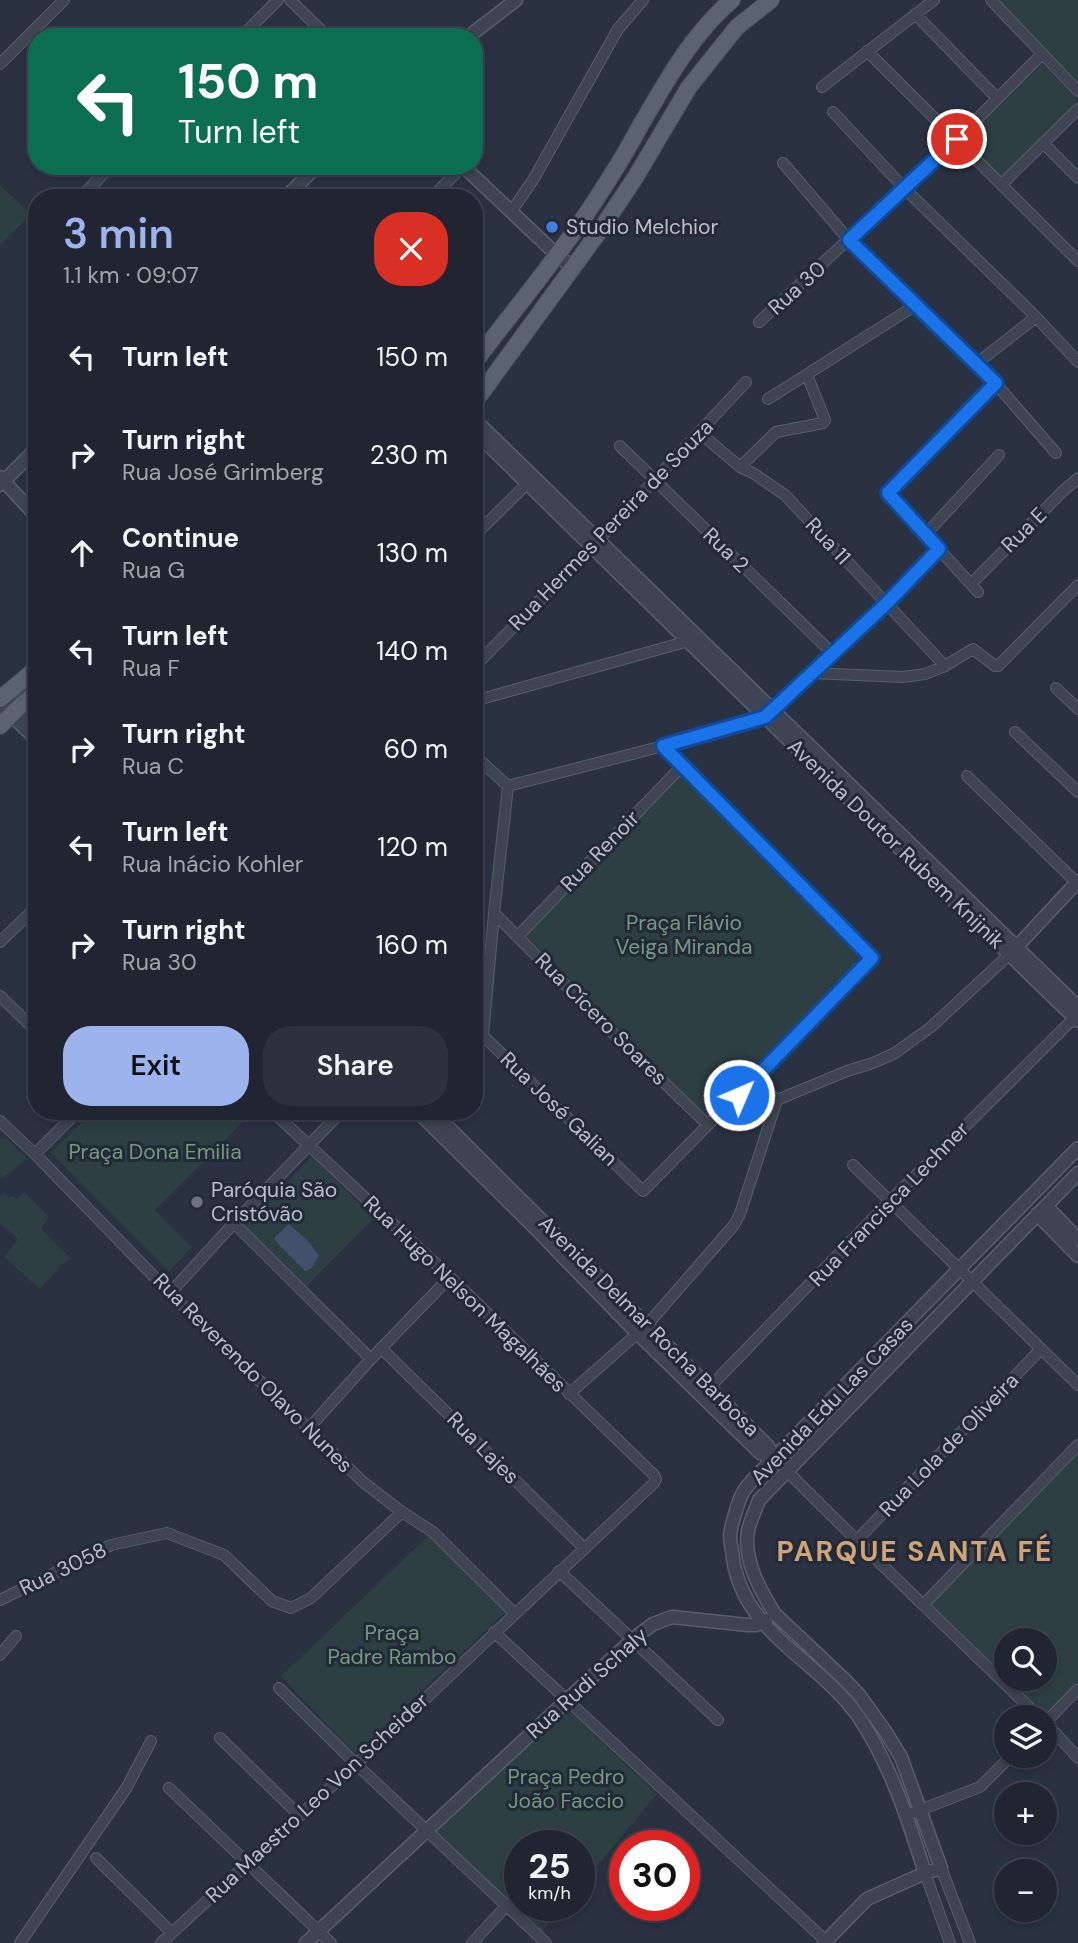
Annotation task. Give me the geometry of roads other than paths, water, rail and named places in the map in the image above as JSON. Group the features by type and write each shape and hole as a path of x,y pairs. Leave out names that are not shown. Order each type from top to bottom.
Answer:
{"main road":[{"path":"483,391 635,178 689,87 737,27 771,0"},
{"path":"483,351 588,211 670,74 721,3"},
{"path":"5,705 28,678"},
{"path":"5,705 28,696"}],"street":[{"path":"36,28 64,0"},
{"path":"250,28 278,0"},
{"path":"290,0 319,28"},
{"path":"480,28 516,0"},
{"path":"511,212 533,180 618,29 643,0"},
{"path":"822,87 933,0"},
{"path":"991,0 1078,91"},
{"path":"915,14 997,98"},
{"path":"0,64 28,36"},
{"path":"867,51 1078,261"},
{"name":"Rua 30","path":"759,322 957,139 1042,54"},
{"path":"1002,184 1078,109"},
{"path":"833,112 904,188 1036,317 1078,362"},
{"path":"1043,143 1078,178"},
{"path":"783,163 849,240 996,383 1056,453"},
{"path":"89,189 102,175"},
{"path":"294,189 308,175"},
{"path":"440,189 454,175"},
{"path":"472,175 573,268"},
{"path":"768,399 916,305"},
{"path":"976,364 1036,317"},
{"path":"740,467 775,432 823,423 825,420 807,375"},
{"name":"Rua Hermes Pereira de Souza","path":"483,658 595,544 746,382"},
{"path":"978,592 888,493 996,383"},
{"name":"Avenida Doutor Rubem Knijnik","path":"483,429 531,481 1077,1015"},
{"name":"Rua 11","path":"699,432 740,467 785,495 945,666"},
{"name":"Avenida Doutor Rubem Knijnik","path":"483,439 531,481"},
{"name":"Rua 2","path":"620,446 832,653"},
{"path":"28,456 1,481 28,508"},
{"path":"926,534 999,456"},
{"name":"Rua E","path":"971,583 1078,478"},
{"path":"483,527 531,481"},
{"path":"508,786 663,746 769,714 886,604 939,549"},
{"path":"811,673 903,677 925,674 945,666 973,649 995,666 1001,665 1078,586"},
{"path":"483,699 694,640"},
{"path":"1056,688 1078,709"},
{"path":"5,705 28,720"},
{"path":"5,705 28,730"},
{"path":"1015,732 1078,792"},
{"path":"663,746 872,958 708,1125"},
{"path":"483,763 508,786"},
{"name":"Rua Renoir","path":"518,936 682,766"},
{"path":"569,1394 642,1329 734,1225 778,1100 895,1053 931,1027 1013,950 1077,882 967,776"},
{"path":"483,1036 508,786"},
{"name":"Rua Cícero Soares","path":"494,914 708,1125"},
{"path":"0,942 28,915"},
{"path":"0,996 28,1023"},
{"name":"Rua Francisca Lechner","path":"706,1392 890,1202 1077,1015"},
{"name":"Rua José Galian","path":"483,1036 643,1191 708,1125"},
{"path":"754,1080 778,1100"},
{"path":"35,1154 69,1120"},
{"name":"Rua Hugo Nelson Magalhães","path":"281,1120 450,1277 656,1479"},
{"path":"170,1293 333,1120"},
{"name":"Avenida Delmar Rocha Barbosa","path":"426,1120 706,1392 767,1445 774,1458 787,1471"},
{"name":"Avenida Delmar Rocha Barbosa","path":"441,1120 642,1329"},
{"name":"Rua Reverendo Olavo Nunes","path":"0,1121 363,1482 433,1532 514,1614"},
{"name":"Avenida Edu Las Casas","path":"950,1943 907,1815 873,1740 858,1716 835,1689 762,1622 750,1606 733,1569 730,1534 742,1494 774,1458 1078,1148"},
{"path":"853,1165 1078,1385"},
{"name":"Avenida Edu Las Casas","path":"970,1943 901,1757 870,1710 845,1680 775,1614 751,1568 748,1531 759,1500 1078,1173"},
{"path":"1041,1210 1078,1239"},
{"path":"1041,1210 1078,1256"},
{"path":"234,1223 371,1359"},
{"path":"309,1428 450,1277"},
{"name":"Rua Lajes","path":"381,1348 584,1548"},
{"name":"Rua Lola de Oliveira","path":"856,1541 1041,1349"},
{"path":"924,1604 1078,1445"},
{"path":"787,1471 1027,1705"},
{"name":"Rua Maestro Leo Von Scheider","path":"161,1943 356,1764 656,1479"},
{"name":"Rua 3058","path":"0,1600 111,1545 167,1533 224,1555 272,1601 291,1608 311,1598 402,1512"},
{"path":"559,1571 718,1720"},
{"path":"762,1622 775,1614"},
{"name":"Rua Rudi Schaly","path":"306,1943 633,1639 653,1624 671,1617 747,1625 762,1622"},
{"path":"494,1632 826,1942 867,1899 941,1868"},
{"path":"0,1655 16,1636"},
{"path":"279,1688 504,1903"},
{"path":"1057,1711 1078,1689"},
{"path":"858,1716 870,1710"},
{"path":"1057,1736 1078,1758"},
{"path":"220,1738 299,1815"},
{"path":"25,1941 127,1787 151,1741"},
{"path":"907,1815 980,1787 999,1768"},
{"path":"169,1788 331,1943"},
{"path":"96,1858 172,1933"},
{"path":"472,1943 504,1907"},
{"path":"522,1921 545,1943"}],"water":[{"path":"289,1224 309,1242 319,1256 308,1270 305,1271 274,1238"}],"place":[{"name":"Studio Melchior","path":"552,227"},
{"name":"Paróquia São Cristóvão","path":"197,1202"}],"district":[{"name":"PARQUE SANTA FÉ","path":"915,1551"}],"park label":[{"name":"Praça Flávio Veiga Miranda","path":"684,935"},
{"name":"Praça Dona Emilia","path":"155,1152"},
{"name":"Praça Padre Rambo","path":"392,1645"},
{"name":"Praça Pedro João Faccio","path":"566,1789"}]}
